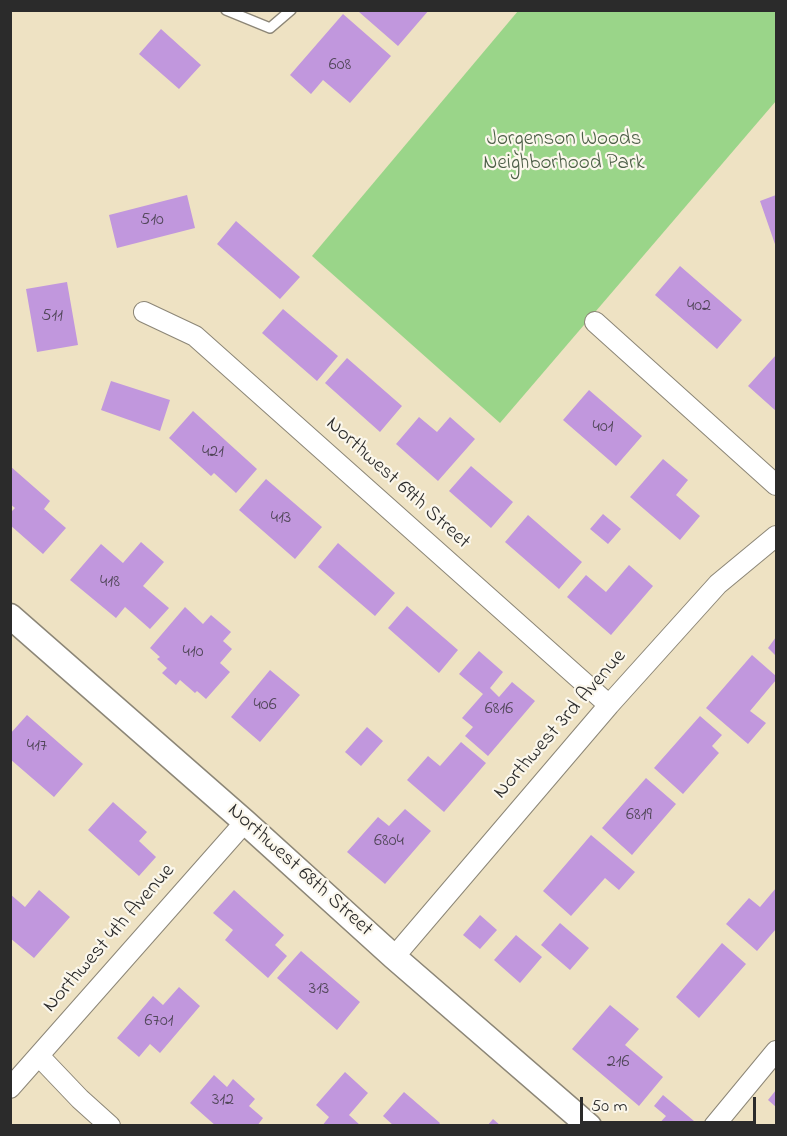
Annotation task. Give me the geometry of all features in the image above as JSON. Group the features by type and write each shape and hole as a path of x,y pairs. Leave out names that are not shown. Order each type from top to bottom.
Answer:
{"street":[{"name":"Northwest 69th Street","path":"144,312 195,336 609,705"},
{"path":"595,322 777,485"},
{"name":"Northwest 3rd Avenue","path":"394,957 609,705 718,584 777,536"},
{"name":"Northwest 68th Street","path":"10,616 245,822 394,957 589,1125"},
{"name":"Northwest 4th Avenue","path":"10,1088 245,822"},
{"path":"714,1125 777,1051"},
{"path":"39,1056 80,1099 110,1125"}],"lane":[{"path":"226,10 270,28 291,10"}],"green space":[{"name":"Jorgenson Woods Neighborhood Park","path":"518,11 776,11 776,101 500,423 312,256"}],"building":[{"path":"360,10 429,10 398,46 359,12"},
{"path":"343,14 391,56 350,103 323,80 311,94 290,75"},
{"path":"161,29 201,65 179,89 139,54"},
{"path":"187,195 195,228 117,248 109,215"},
{"path":"776,195 776,247 760,201"},
{"path":"236,221 300,277 280,299 217,244"},
{"path":"680,266 742,320 717,349 655,295"},
{"path":"67,282 78,345 37,352 26,289"},
{"path":"283,309 338,356 317,381 262,333"},
{"path":"776,355 776,411 748,386"},
{"path":"347,358 402,406 380,432 325,383"},
{"path":"111,381 170,400 160,431 101,410"},
{"path":"589,390 642,436 616,466 563,420"},
{"path":"193,411 257,469 236,493 214,473 211,476 169,438"},
{"path":"419,417 437,432 450,417 475,439 438,481 396,444"},
{"path":"663,459 688,480 676,495 700,516 680,540 630,497"},
{"path":"10,466 50,501 44,509 66,528 43,554 10,525 10,513 15,508 10,504"},
{"path":"471,466 513,502 491,528 449,491"},
{"path":"266,479 322,527 295,559 239,510"},
{"path":"603,514 621,529 608,544 590,529"},
{"path":"528,515 582,562 559,589 505,542"},
{"path":"141,542 164,562 143,586 169,608 150,629 125,607 116,618 70,580 101,544 123,563"},
{"path":"338,543 395,593 375,616 318,567"},
{"path":"629,565 653,586 611,635 567,597 586,575 606,592"},
{"path":"407,606 458,650 439,673 388,628"},
{"path":"185,607 203,624 211,615 231,632 223,641 232,649 220,663 230,672 206,699 180,680 176,685 162,673 167,668 150,648"},
{"path":"776,637 776,656 768,648"},
{"path":"479,651 503,672 490,688 499,697 512,682 535,701 488,756 465,736 473,727 462,718 483,694 459,674"},
{"path":"752,655 776,676 776,680 750,711 766,723 748,744 706,708"},
{"path":"270,670 300,695 260,742 231,717"},
{"path":"27,715 83,764 54,797 10,759 10,734"},
{"path":"700,716 722,735 712,746 719,753 683,794 654,768"},
{"path":"367,727 383,741 361,766 345,752"},
{"path":"461,742 486,763 444,812 407,780 428,756 440,766"},
{"path":"646,778 676,804 632,855 602,828"},
{"path":"113,802 147,832 139,841 156,857 139,876 88,830"},
{"path":"405,809 431,831 385,884 347,852 378,817 389,826"},
{"path":"591,835 635,872 619,890 605,878 571,916 543,891"},
{"path":"776,888 776,929 757,951 726,924 749,898 760,907"},
{"path":"39,890 70,917 34,958 10,938 10,894 25,907"},
{"path":"234,890 284,935 275,945 287,956 268,978 225,940 233,930 213,913"},
{"path":"480,915 497,930 480,949 463,935"},
{"path":"560,923 589,948 570,970 541,945"},
{"path":"516,935 542,957 520,983 494,960"},
{"path":"722,943 746,964 699,1018 676,997"},
{"path":"301,951 360,1002 337,1030 277,978"},
{"path":"179,987 200,1006 160,1053 150,1044 139,1057 117,1038 153,996 163,1005"},
{"path":"610,1005 639,1029 625,1045 663,1077 639,1106 572,1049"},
{"path":"345,1072 368,1093 349,1115 361,1126 322,1126 329,1117 316,1105"},
{"path":"214,1075 227,1087 233,1079 255,1099 249,1106 263,1118 257,1126 216,1126 190,1103"},
{"path":"776,1090 776,1107 768,1100"},
{"path":"404,1092 440,1123 438,1126 394,1126 383,1116"},
{"path":"663,1095 694,1121 690,1126 657,1126 666,1116 654,1106"},
{"path":"493,1119 501,1126 487,1126"}]}
